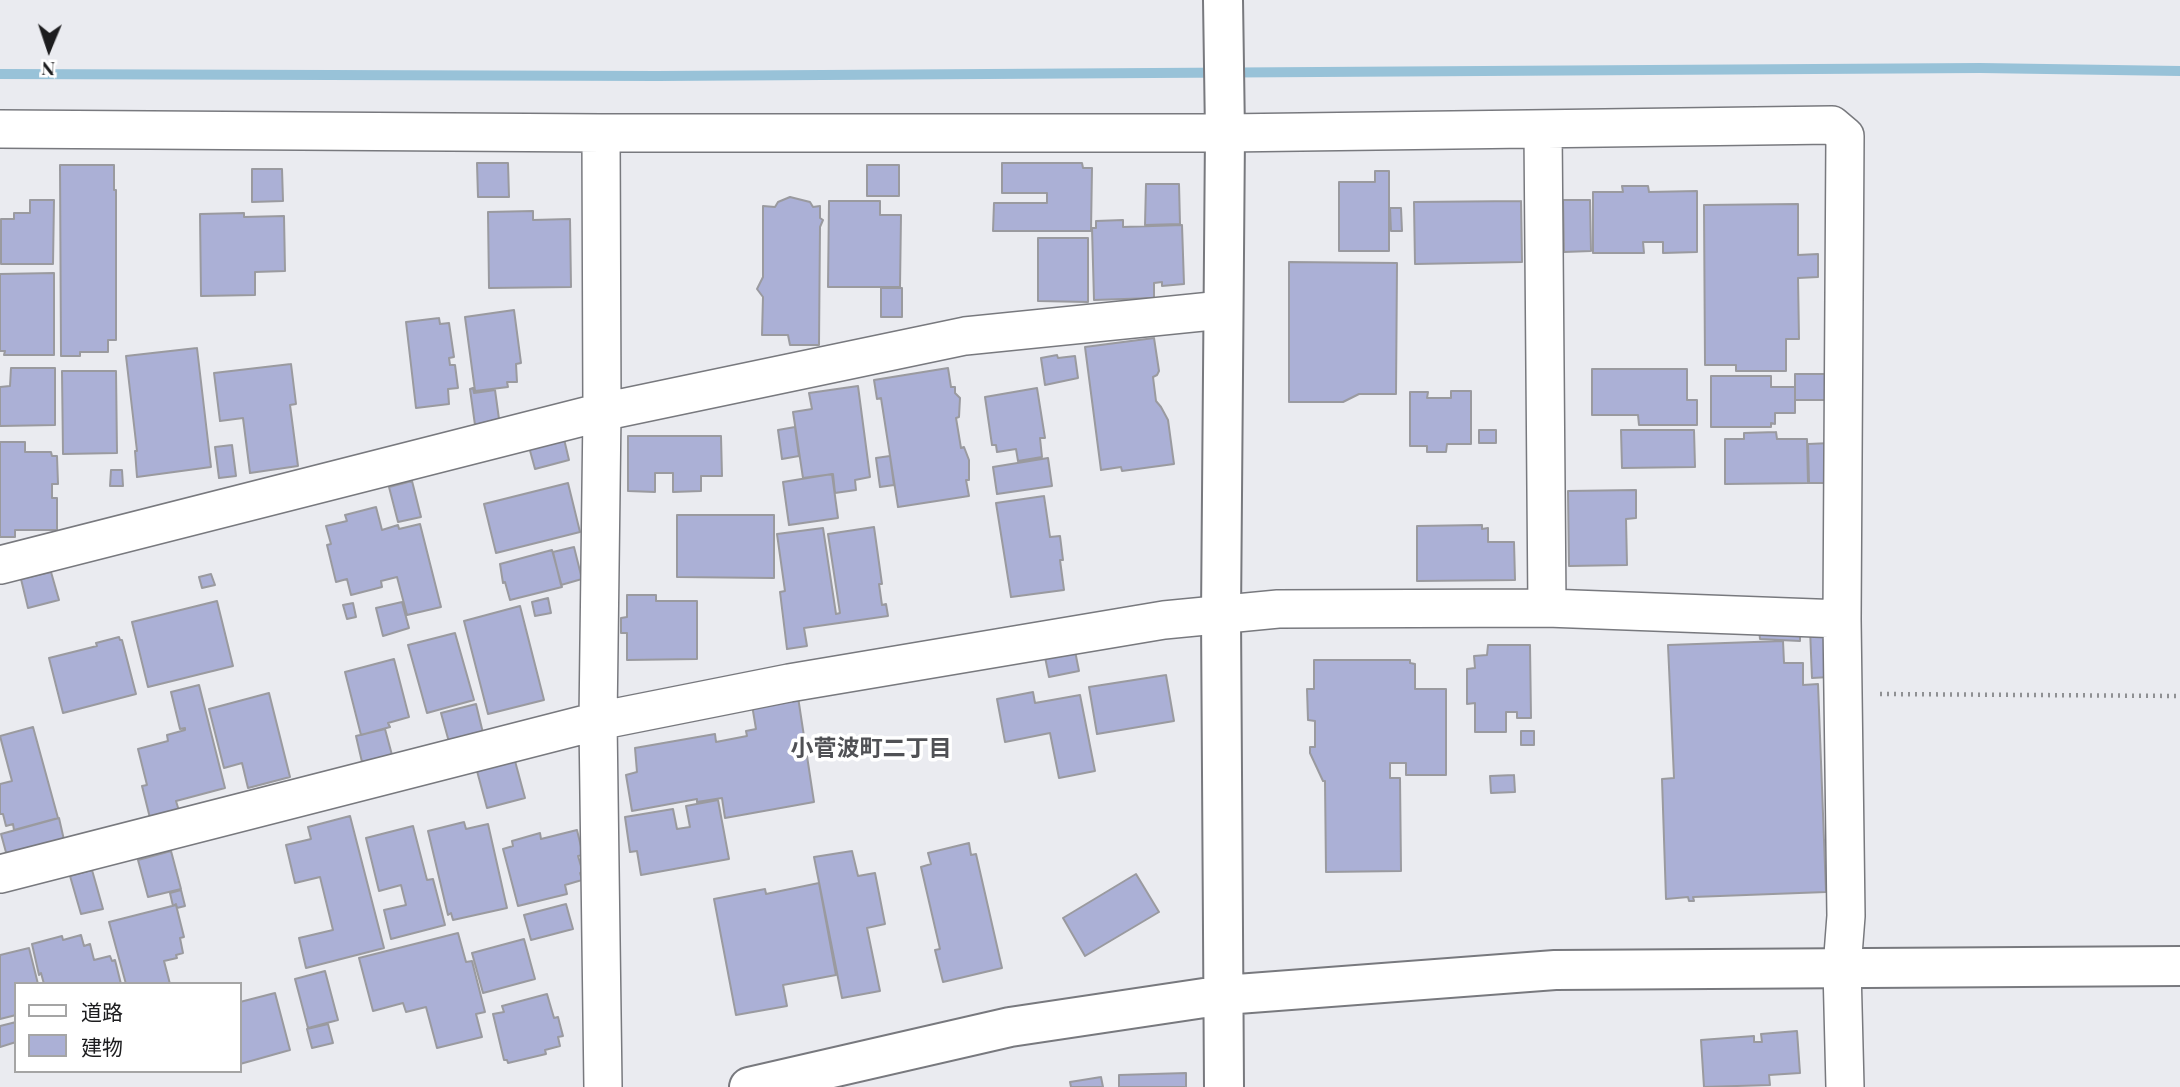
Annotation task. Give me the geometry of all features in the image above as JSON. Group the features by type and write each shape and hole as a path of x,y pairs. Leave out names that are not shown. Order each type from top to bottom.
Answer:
{"street":[{"path":"1223,0 1225,133 1221,615 1224,1087"},
{"path":"0,129 1225,133 1832,125 1845,136 1842,619 1846,915 1842,968 1844,1087"},
{"path":"1543,129 1547,608"},
{"path":"601,133 603,412 598,721 603,1087"},
{"path":"0,565 603,412 965,336 1222,310"},
{"path":"0,874 598,721 789,683 1164,620 1278,609 1547,608 1842,619"},
{"path":"749,1087 1010,1027 1224,995 1555,970 2180,966"}],"path":[{"path":"1842,694 2180,696"}],"building":[{"path":"477,163 508,163 509,197 478,197"},
{"path":"1002,163 1082,163 1083,168 1092,168 1091,231 993,231 994,203 1047,203 1047,193 1002,193"},
{"path":"60,165 114,165 116,340 108,340 108,352 80,352 80,356 61,356"},
{"path":"867,165 899,165 899,196 867,196"},
{"path":"252,169 282,169 283,201 252,202"},
{"path":"1375,171 1389,171 1389,251 1339,251 1339,182 1375,182"},
{"path":"1146,184 1179,184 1180,224 1145,225"},
{"path":"1622,186 1648,186 1649,192 1697,191 1697,252 1663,253 1663,242 1643,242 1644,253 1593,253 1593,192 1623,192"},
{"path":"790,197 810,202 813,207 820,206 820,218 823,220 820,227 819,345 790,345 788,335 762,335 763,297 757,289 763,277 763,206 775,207 778,202"},
{"path":"30,200 54,200 53,264 1,264 1,219 14,219 14,213 30,213"},
{"path":"1563,200 1590,200 1591,251 1564,252"},
{"path":"829,201 880,201 880,215 901,215 900,287 828,287"},
{"path":"1521,201 1522,262 1415,264 1414,202"},
{"path":"1798,204 1798,255 1818,254 1818,277 1798,278 1799,339 1786,339 1786,371 1736,371 1736,365 1705,365 1704,205"},
{"path":"1390,208 1401,208 1402,231 1391,231"},
{"path":"533,211 533,220 570,219 571,287 489,288 488,212"},
{"path":"244,213 244,217 284,216 285,271 255,272 255,295 201,296 200,214"},
{"path":"1123,220 1123,227 1182,225 1184,284 1162,286 1162,282 1154,283 1154,298 1094,300 1092,228 1096,228 1096,221"},
{"path":"1038,238 1088,238 1088,302 1038,301"},
{"path":"1289,262 1397,263 1396,394 1359,394 1343,402 1289,402"},
{"path":"54,273 54,355 4,355 5,351 0,351 0,274"},
{"path":"881,288 902,288 902,317 881,317"},
{"path":"514,310 521,363 516,364 517,382 507,382 508,387 475,391 465,317"},
{"path":"439,318 440,324 449,323 454,357 449,358 450,365 455,365 458,388 448,389 449,404 416,408 406,322"},
{"path":"1154,338 1159,371 1153,377 1156,401 1168,420 1174,464 1122,471 1121,467 1101,470 1085,347"},
{"path":"197,348 211,467 137,477 137,451 126,356"},
{"path":"1057,355 1058,358 1075,356 1078,378 1045,385 1041,358"},
{"path":"291,364 296,404 290,405 298,466 250,473 243,418 220,421 214,373"},
{"path":"11,368 55,368 55,425 0,426 0,387 10,386"},
{"path":"948,368 951,387 955,387 955,393 960,398 959,417 956,418 961,448 964,447 969,460 969,480 966,480 969,496 898,507 881,398 877,399 874,380"},
{"path":"1592,369 1687,369 1687,400 1697,400 1697,425 1639,425 1638,415 1592,415"},
{"path":"62,371 116,371 117,453 63,454"},
{"path":"1795,374 1829,374 1830,400 1795,400"},
{"path":"1711,376 1771,376 1771,387 1795,387 1795,413 1775,413 1775,424 1771,423 1771,427 1711,427"},
{"path":"858,386 870,477 855,480 856,490 835,493 833,474 803,478 793,412 812,409 809,393"},
{"path":"473,388 474,393 495,390 499,419 475,425 470,389"},
{"path":"1037,388 1045,438 1040,438 1042,457 1018,461 1016,449 997,452 996,445 992,445 985,397"},
{"path":"1451,391 1471,391 1471,444 1447,444 1446,452 1427,452 1427,446 1410,446 1410,392 1428,392 1427,398 1451,398"},
{"path":"795,427 799,456 782,459 778,430"},
{"path":"1479,430 1496,430 1496,443 1479,443"},
{"path":"1621,430 1694,430 1695,467 1622,468"},
{"path":"1776,432 1777,439 1807,439 1808,483 1725,484 1725,439 1744,439 1744,433"},
{"path":"628,436 721,436 722,476 701,476 701,491 673,492 673,473 655,473 655,492 628,491"},
{"path":"564,439 569,460 535,469 529,447"},
{"path":"0,442 25,442 25,452 51,452 52,456 57,456 58,484 52,484 52,498 57,498 57,530 15,530 15,537 0,537"},
{"path":"1831,443 1831,483 1809,483 1808,444"},
{"path":"232,445 236,476 219,478 215,447"},
{"path":"890,456 894,485 880,487 876,458"},
{"path":"1048,458 1052,486 997,494 993,467"},
{"path":"111,470 122,470 123,486 110,486"},
{"path":"832,474 838,518 789,525 783,482"},
{"path":"412,481 421,517 398,522 389,487"},
{"path":"568,483 580,532 496,553 484,504"},
{"path":"1636,490 1636,518 1626,519 1627,565 1569,566 1568,491"},
{"path":"1044,496 1050,537 1060,536 1064,590 1011,597 996,503"},
{"path":"376,507 382,530 398,525 399,529 420,524 441,607 407,615 397,577 381,581 382,587 351,595 347,579 336,582 327,545 331,544 326,526 347,521 345,515"},
{"path":"677,515 774,515 774,578 677,577"},
{"path":"1482,525 1482,529 1488,528 1488,542 1514,542 1515,580 1417,581 1417,526"},
{"path":"874,527 882,584 879,584 882,605 886,604 888,616 804,628 807,646 787,649 780,592 785,591 777,534 823,528 836,614 840,613 828,534"},
{"path":"574,547 582,579 561,585 553,552"},
{"path":"552,550 562,587 510,600 505,582 503,583 500,564"},
{"path":"51,572 59,600 28,608 21,579"},
{"path":"211,574 215,585 202,588 199,577"},
{"path":"627,595 656,595 656,601 697,601 697,659 627,660 627,633 621,633 621,618 627,617"},
{"path":"548,598 551,613 535,616 532,602"},
{"path":"217,601 233,666 148,687 132,622"},
{"path":"402,602 409,628 383,636 376,608"},
{"path":"353,603 356,617 347,619 343,605"},
{"path":"520,606 544,700 488,714 464,621"},
{"path":"1817,628 1828,640 1830,677 1812,678 1810,629"},
{"path":"1800,629 1800,641 1760,639 1759,630"},
{"path":"455,633 474,700 427,713 408,645"},
{"path":"119,637 136,694 63,713 49,658 97,646 96,643"},
{"path":"1783,641 1784,663 1803,663 1803,685 1818,684 1826,892 1693,897 1694,901 1689,901 1688,897 1666,899 1662,779 1674,778 1668,645"},
{"path":"1488,645 1530,645 1531,718 1517,718 1517,712 1506,712 1506,732 1475,732 1475,703 1467,704 1467,669 1475,668 1474,656 1487,655"},
{"path":"1074,646 1079,671 1049,677 1044,652"},
{"path":"394,659 409,717 388,723 390,727 361,735 345,672"},
{"path":"1314,660 1410,660 1410,663 1415,664 1415,689 1446,689 1446,775 1406,775 1406,763 1390,763 1390,778 1400,778 1401,871 1326,872 1325,781 1310,753 1310,747 1315,747 1315,721 1308,720 1307,689 1314,689"},
{"path":"1166,675 1174,721 1097,734 1089,687"},
{"path":"199,685 225,788 176,801 179,811 150,818 142,786 147,785 138,749 168,741 167,735 185,730 180,729 171,692"},
{"path":"1033,692 1035,703 1080,695 1095,771 1059,778 1050,733 1005,742 997,699"},
{"path":"269,693 290,777 248,788 242,763 224,768 209,709"},
{"path":"798,697 814,802 725,818 722,798 697,802 697,799 632,811 626,775 637,772 635,748 715,734 716,742 747,736 746,731 756,729 752,705"},
{"path":"476,704 483,733 449,742 441,713"},
{"path":"33,727 58,818 14,830 13,824 6,826 3,814 0,814 0,784 12,781 0,736"},
{"path":"385,729 392,755 362,762 356,736"},
{"path":"1521,731 1534,731 1534,745 1521,745"},
{"path":"515,761 525,798 487,808 477,771"},
{"path":"1514,775 1515,792 1491,793 1490,776"},
{"path":"718,800 729,859 641,875 637,851 630,852 625,817 673,809 677,829 690,827 686,806"},
{"path":"350,816 384,948 306,968 299,938 333,930 320,877 295,883 286,845 311,839 308,827"},
{"path":"59,818 64,840 7,856 1,834"},
{"path":"464,822 466,829 488,824 507,908 453,920 451,913 448,915 428,831"},
{"path":"413,826 427,880 433,879 445,925 391,939 384,910 406,905 401,885 379,891 366,838"},
{"path":"577,830 583,855 578,856 583,873 580,873 582,880 565,885 567,894 518,906 503,849 513,846 512,841 540,833 541,839"},
{"path":"969,843 971,855 976,854 1002,968 943,982 935,950 940,949 921,867 931,864 928,853"},
{"path":"171,851 181,889 148,897 138,860"},
{"path":"852,851 858,876 875,873 885,924 867,928 880,991 842,998 814,857"},
{"path":"92,870 103,909 81,914 70,876"},
{"path":"1136,874 1159,912 1085,956 1063,918"},
{"path":"819,883 836,975 783,985 787,1006 736,1015 714,899 765,889 766,894"},
{"path":"181,890 185,906 177,908 176,904 173,906 170,893"},
{"path":"566,904 573,929 531,940 524,915"},
{"path":"176,905 184,937 180,938 183,953 176,955 177,958 164,961 169,982 125,982 109,922"},
{"path":"458,933 466,962 472,961 485,1012 476,1014 482,1037 437,1048 426,1007 406,1012 403,1003 373,1011 359,958"},
{"path":"81,935 84,946 90,944 94,960 110,956 112,961 115,960 120,982 43,982 41,973 39,975 32,944 62,936 63,940"},
{"path":"524,939 535,979 483,993 472,953"},
{"path":"29,948 38,982 14,982 14,1016 0,1019 0,955"},
{"path":"325,971 338,1020 308,1028 295,979"},
{"path":"275,993 290,1050 242,1063 242,1001"},
{"path":"547,994 563,1036 558,1037 560,1046 545,1050 546,1054 508,1063 504,1060 493,1014 504,1012 502,1006"},
{"path":"14,1022 14,1043 0,1047 0,1026"},
{"path":"328,1024 333,1043 312,1048 307,1029"},
{"path":"1797,1031 1800,1073 1769,1075 1770,1085 1704,1087 1701,1040 1754,1036 1754,1042 1762,1042 1761,1034"},
{"path":"1186,1073 1186,1087 1119,1087 1119,1075"},
{"path":"1101,1077 1103,1087 1071,1087 1070,1082"}],"waterway":[{"path":"0,74 657,76 1980,68 2180,71"}],"district":[{"name":"小菅波町二丁目","path":"871,749"}]}
